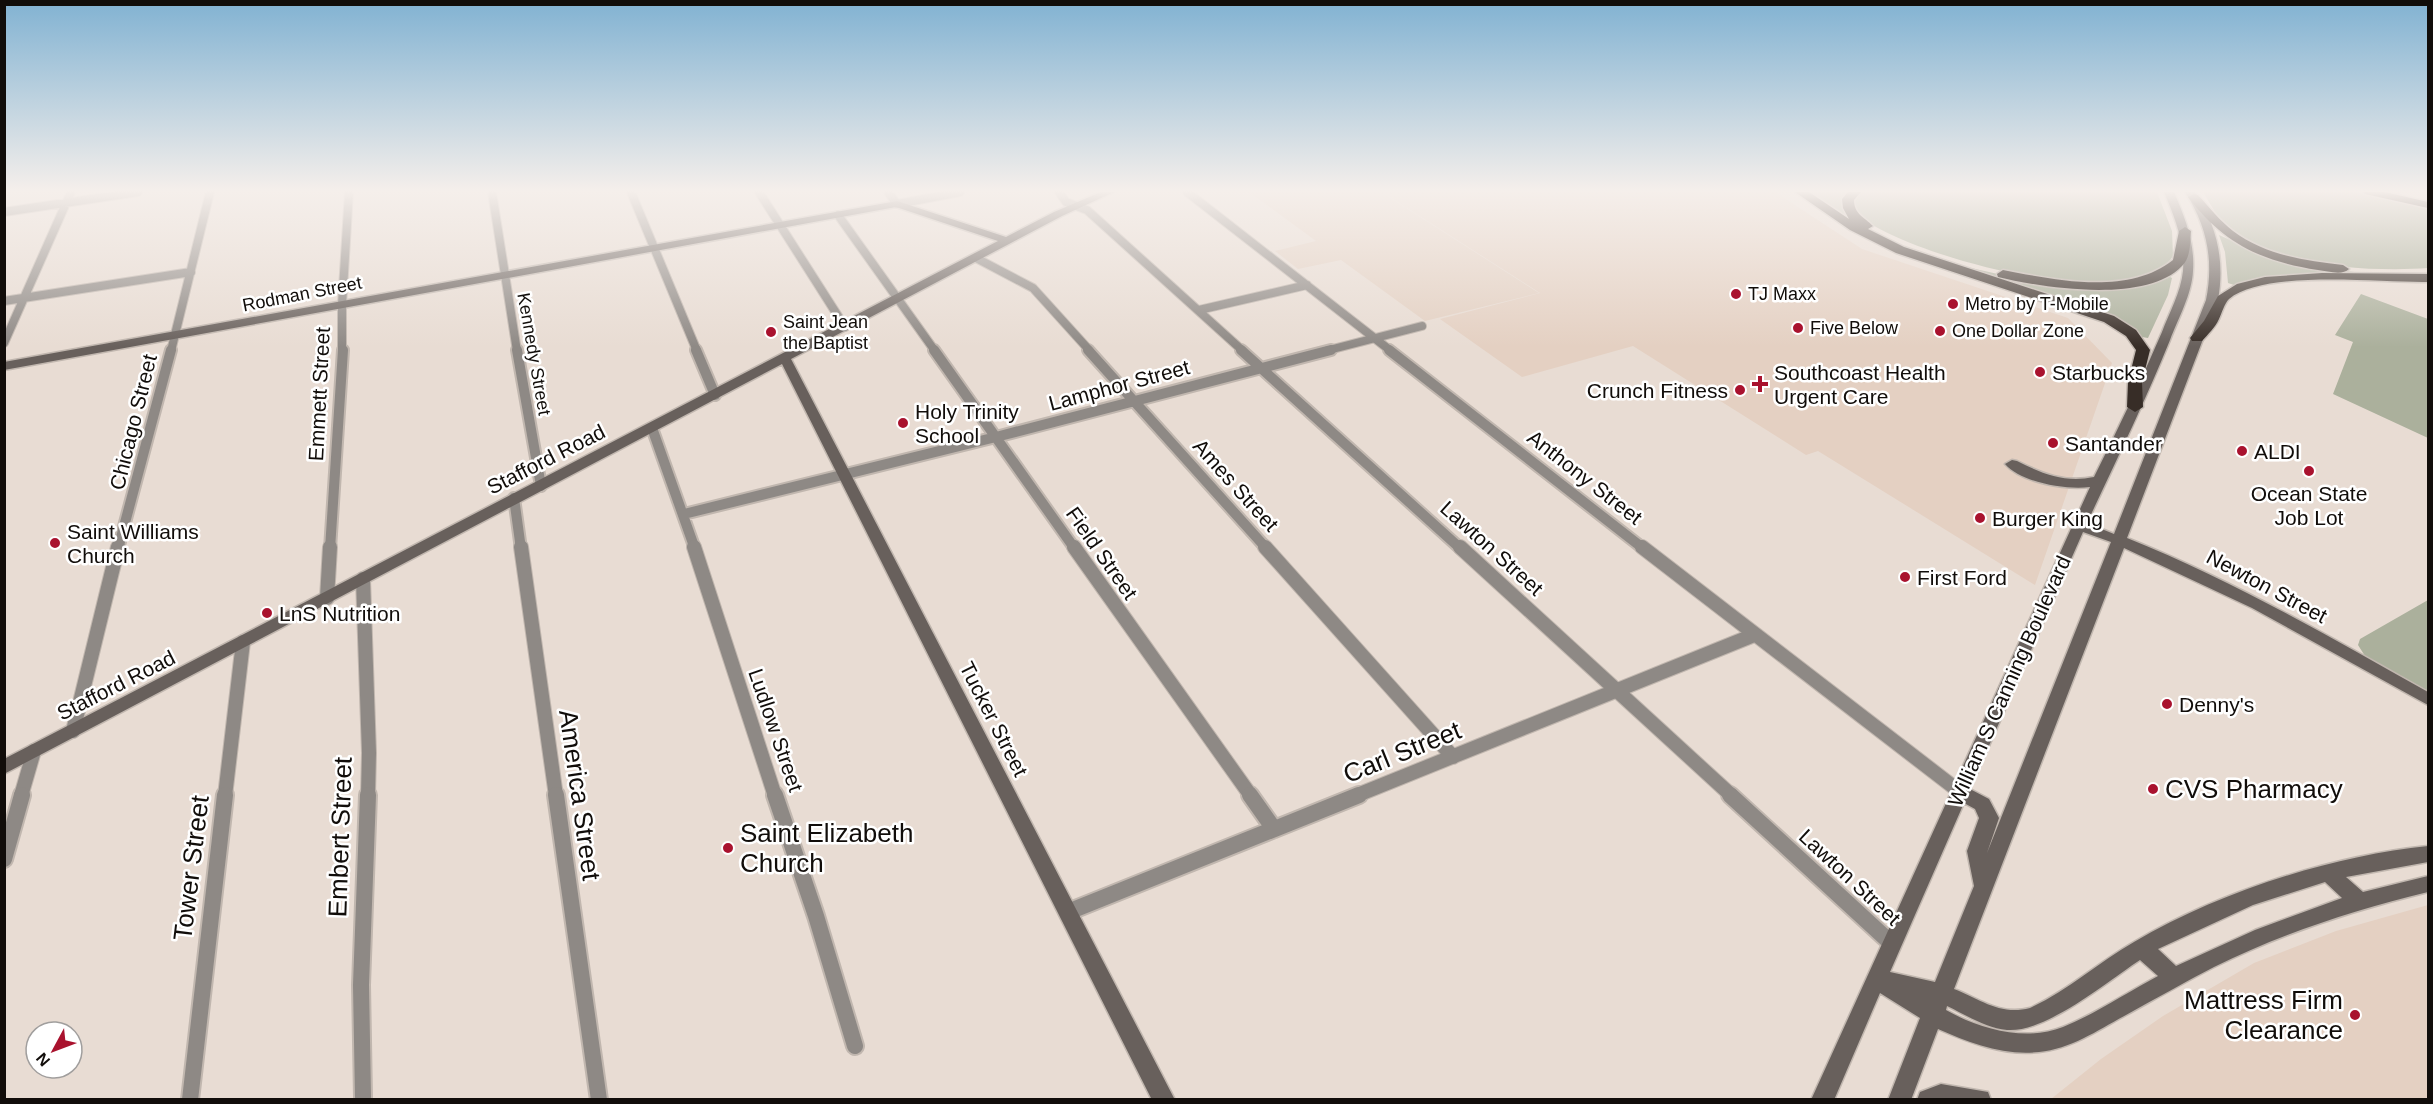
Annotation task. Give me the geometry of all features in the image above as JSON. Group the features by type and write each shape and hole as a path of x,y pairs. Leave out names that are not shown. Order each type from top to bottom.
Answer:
{"highway":[{"path":"1884,244 1927,260 2089,311 2126,328 2136,337 2144,350 2135,382 2135,408"},
{"path":"1902,244 1967,265 2050,281 2111,284 2159,275 2170,270 2181,260 2183,244"},
{"path":"2249,244 2278,256 2348,270 2428,271"},
{"path":"2197,338 2212,320 2222,299 2232,291 2254,283 2297,279 2428,278"}],"main road":[{"name":"Rodman Street","path":"4,366 678,244"},
{"name":"Stafford Road","path":"4,767 1002,244"},
{"name":"William S Canning Boulevard","path":"1822,1100 2079,525 2135,408 2185,287 2189,259 2187,244"},
{"path":"1899,1100 2212,300 2216,271 2213,244"},
{"name":"Tucker Street","path":"785,358 1164,1100"},
{"path":"2012,464 2040,478 2061,484 2075,486 2101,480"},
{"name":"Newton Street","path":"2079,525 2211,580 2428,699"},
{"path":"1960,792 1982,804 1989,818 1977,851 1984,887"},
{"path":"1877,979 1941,993 1999,1018 2015,1020 2031,1018 2049,1010 2142,948 2235,905 2329,874 2368,864 2428,854"},
{"path":"2329,874 2360,902"},
{"path":"1877,979 1932,1015 1980,1036 2018,1044 2043,1044 2065,1037 2174,978 2267,934 2360,902 2428,884"},
{"path":"2142,948 2174,978"},
{"path":"1928,1100 1941,1095 1980,1100"}],"street":[{"path":"4,343 47,244"},
{"name":"Chicago Street","path":"73,731 198,244"},
{"name":"Emmett Street","path":"327,598 343,342 342,305 346,244"},
{"name":"Kennedy Street","path":"499,244 541,486"},
{"path":"652,244 715,395"},
{"path":"791,244 845,327"},
{"name":"Field Street","path":"859,244 1274,829"},
{"name":"Lawton Street","path":"1125,244 1617,690 1892,944"},
{"name":"Anthony Street","path":"1253,244 1754,635 1960,792"},
{"name":"Ames Street","path":"976,258 1033,288 1453,757"},
{"path":"4,301 191,272"},
{"path":"1199,310 1307,285"},
{"name":"Lamphor Street","path":"684,514 996,437 1422,326"},
{"name":"Ludlow Street","path":"652,428 684,514 723,640 816,916 855,1046"},
{"name":"America Street","path":"514,498 599,1100"},
{"name":"Embert Street","path":"363,579 369,753 361,985 363,1097"},
{"name":"Carl Street","path":"1068,912 1754,635"},
{"name":"Tower Street","path":"190,1100 243,642"},
{"path":"4,859 34,751"}],"shaded area":[{"path":"1306,244 1462,244 1539,293 1425,321 1341,260 1298,269 1275,251"},
{"path":"1463,244 1854,244 1862,249 2068,318 2112,363 2035,585 1818,451 1806,455 1633,346 1522,377 1440,319 1540,293"},
{"path":"2428,905 2428,1099 2051,1099 2101,1059 2163,1016 2254,963 2336,931"}],"green space":[{"path":"1913,244 2173,244 2173,256 2150,274 2113,282 2067,281 2017,274 1966,262"},
{"path":"2222,244 2239,244 2330,270 2379,274 2244,282 2234,285 2228,283"},
{"path":"2250,244 2428,244 2428,268 2382,269 2329,265 2302,261"},
{"path":"1962,266 2016,278 2082,287 2168,276 2172,278 2168,295 2148,338 2142,337 2132,328"},
{"path":"2361,294 2428,319 2428,438 2333,394 2353,342 2335,335"},
{"path":"2428,600 2428,691 2365,656 2358,645 2360,639"}],"place":[{"name":"TJ Maxx","path":"1736,294"},
{"name":"Metro by T-Mobile","path":"1953,304"},
{"name":"Five Below","path":"1798,328"},
{"name":"One Dollar Zone","path":"1940,331"},
{"name":"Saint Jean the Baptist","path":"771,332"},
{"name":"Starbucks","path":"2040,372"},
{"name":"Southcoast Health Urgent Care","path":"1760,384"},
{"name":"Crunch Fitness","path":"1740,390"},
{"name":"Holy Trinity School","path":"903,423"},
{"name":"Santander","path":"2053,443"},
{"name":"ALDI","path":"2242,451"},
{"name":"Ocean State Job Lot","path":"2309,471"},
{"name":"Burger King","path":"1980,518"},
{"name":"Saint Williams Church","path":"55,543"},
{"name":"First Ford","path":"1905,577"},
{"name":"LnS Nutrition","path":"267,613"},
{"name":"Denny's","path":"2167,704"},
{"name":"CVS Pharmacy","path":"2153,789"},
{"name":"Saint Elizabeth Church","path":"728,848"},
{"name":"Mattress Firm Clearance","path":"2355,1015"}]}
